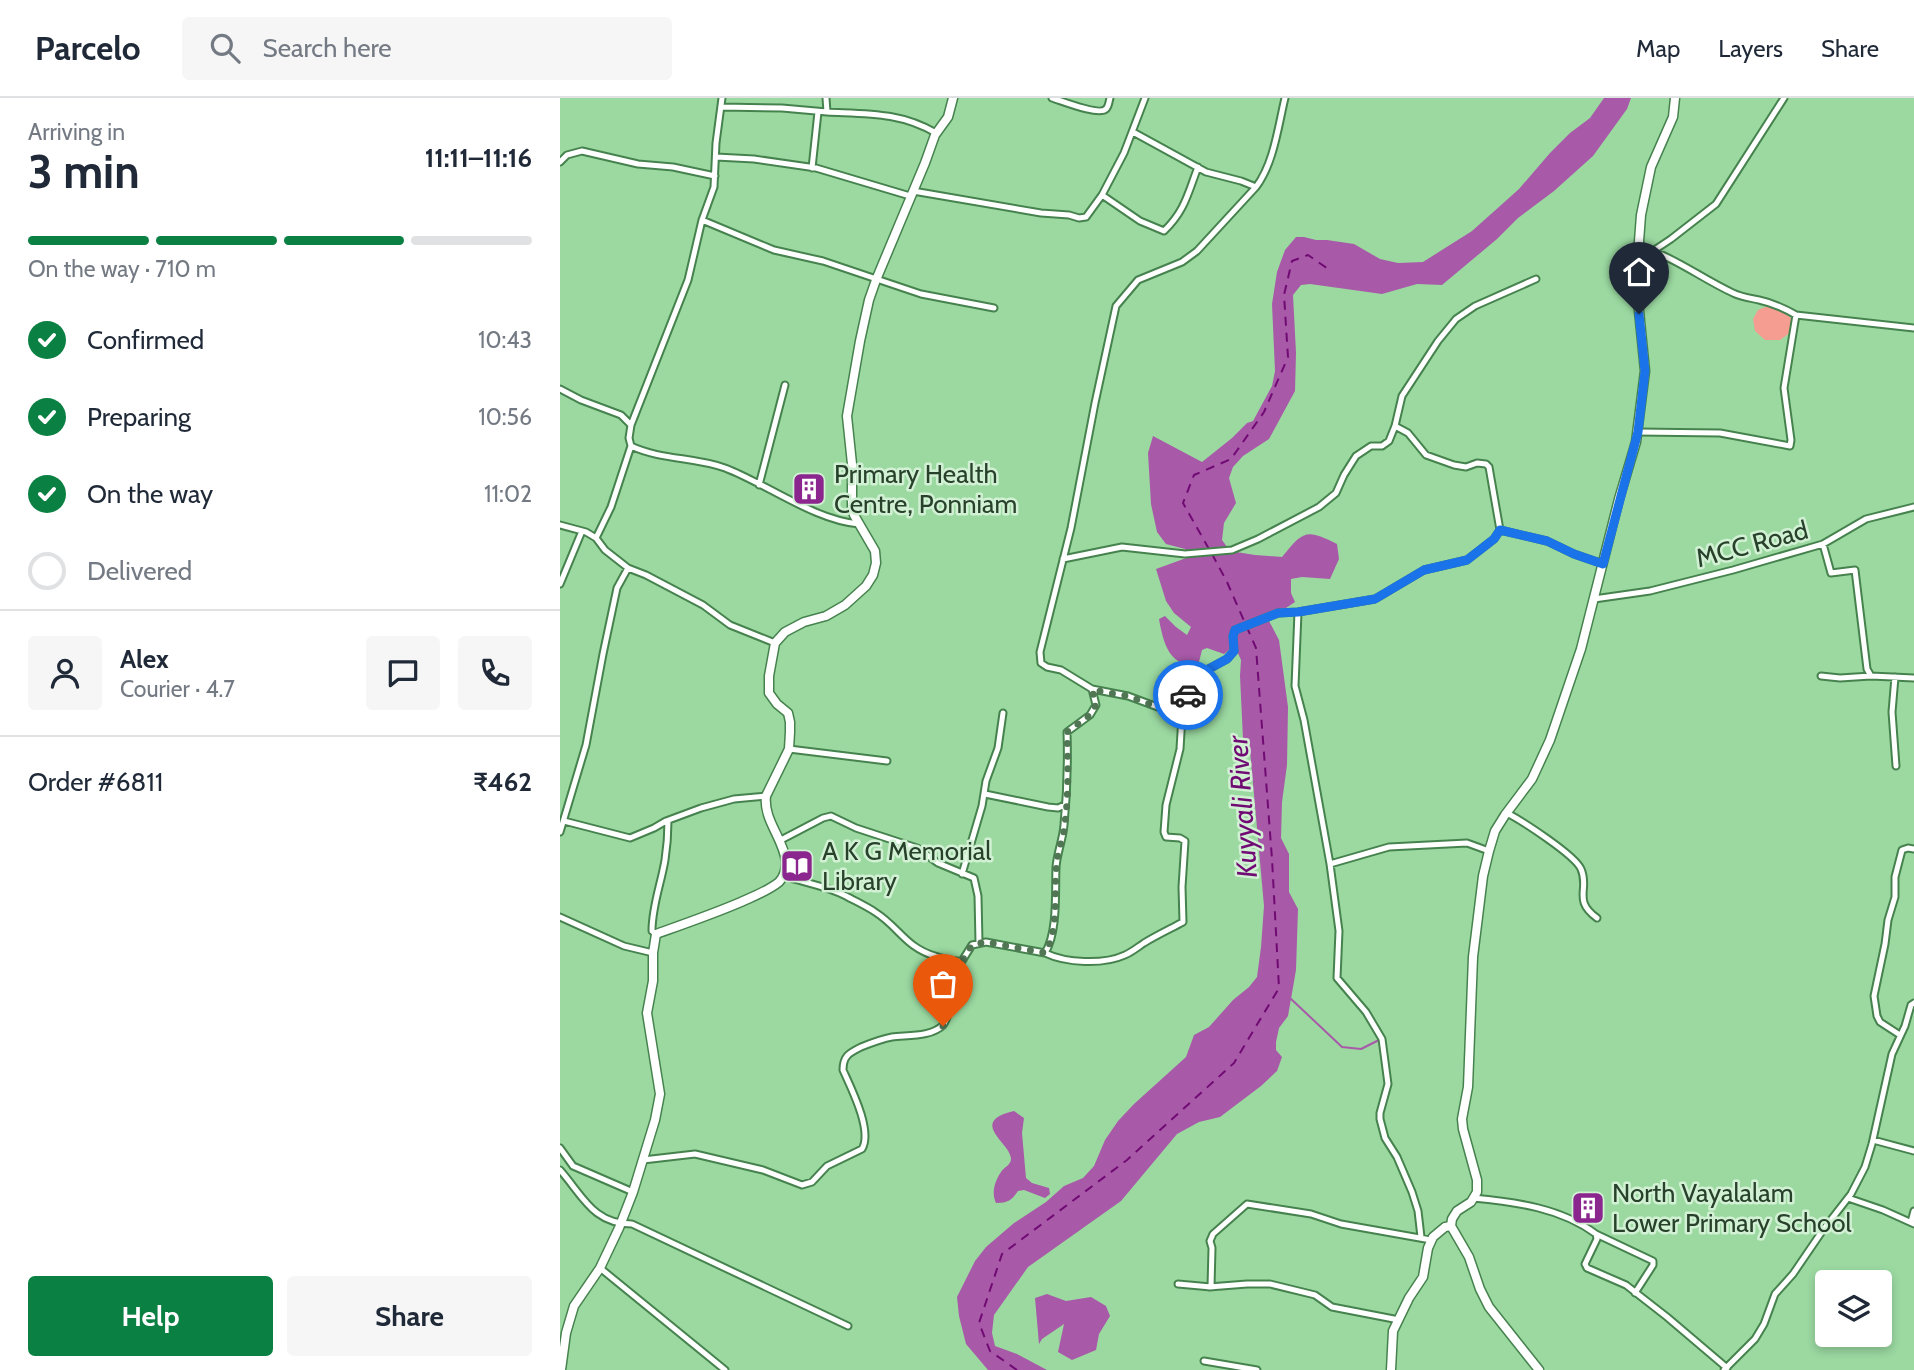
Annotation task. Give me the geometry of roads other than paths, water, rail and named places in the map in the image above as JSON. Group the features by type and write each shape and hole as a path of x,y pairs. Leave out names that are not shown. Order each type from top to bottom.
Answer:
{"main road":[{"path":"561,1370 566,1333 574,1306 600,1268 621,1224 655,1120 660,1094 647,1013 653,981 656,934 757,895 784,876 786,861 765,803 789,749 788,713 769,694 768,684 775,643 785,632 804,622 826,616 845,605 866,586 873,575 875,551 852,507 852,464 847,416 869,300 936,133 948,117 953,98"},
{"path":"1539,1370 1489,1307 1469,1257 1451,1226 1457,1211 1471,1202 1477,1192 1477,1180 1462,1119 1468,1087 1473,957 1489,850 1495,831 1532,779 1550,740 1581,649 1638,432 1645,371 1637,292 1644,193 1651,167 1672,117 1675,98"},
{"path":"1391,1370 1393,1331 1423,1277 1433,1237 1445,1227 1451,1226"}],"street":[{"path":"596,538 615,498 631,446 631,425 688,280 702,220 714,187 722,98"},
{"path":"827,98 827,112"},
{"path":"1052,98 1097,112 1108,107 1110,98"},
{"path":"716,157 754,159 812,168 912,193 1079,218 1086,217 1102,195 1133,132 1145,98"},
{"path":"1182,716 1128,696 1092,690 1061,670 1041,663 1040,652 1063,559 1116,306 1138,281 1182,262 1197,251 1256,187 1263,178 1285,98"},
{"path":"1638,257 1653,251 1716,204 1784,98"},
{"path":"721,107 876,114 919,122 936,133"},
{"path":"812,168 818,112"},
{"path":"1133,132 1206,172 1256,187"},
{"path":"560,162 567,155 582,151 638,164 673,167 715,176"},
{"path":"1102,195 1140,221 1164,231 1181,212 1198,167"},
{"path":"702,220 774,250 823,261 921,294 994,308"},
{"path":"1653,251 1732,293 1781,307 1796,315 1914,328"},
{"path":"1063,559 1122,547 1185,554 1232,550 1319,507 1336,494 1356,456 1371,446 1386,445 1395,426 1402,396 1438,341 1456,319 1475,306 1536,279"},
{"path":"1638,432 1720,433 1790,446 1784,388 1796,315"},
{"path":"759,485 785,385"},
{"path":"560,389 621,415 631,425"},
{"path":"784,876 845,896 876,912 913,947 924,953 956,961 962,961 972,945 986,942 1045,953 1062,960 1078,962 1113,959 1127,954 1183,922 1185,841 1166,837 1164,832 1166,805 1180,749 1182,716 1192,678 1227,659 1234,651 1235,630 1278,613 1375,599 1424,570 1467,560 1494,539 1500,530 1489,467 1486,464 1477,463 1466,467 1426,455 1408,433 1395,426"},
{"path":"631,446 647,453 725,468 828,516 859,524"},
{"name":"MCC Road","path":"1594,599 1650,591 1823,544 1866,519 1914,507"},
{"path":"560,526 582,531 596,538 605,551 628,568 703,605 730,625 775,643"},
{"path":"1500,530 1547,541 1603,564"},
{"path":"560,584 582,531"},
{"path":"1823,544 1831,573 1855,570 1867,669 1871,676"},
{"path":"560,832 586,745 617,588 628,568"},
{"path":"1298,612 1295,686 1304,720 1330,864 1339,931 1337,978 1366,1012 1382,1039 1388,1084 1380,1119 1385,1138 1397,1157 1412,1192 1418,1211 1421,1237"},
{"path":"1821,676 1914,678"},
{"path":"1895,677 1892,712 1896,766"},
{"path":"1045,953 1049,946 1054,915 1056,863 1064,828 1067,732 1090,715 1096,705 1092,690"},
{"path":"962,874 985,794 986,781 998,748 1003,713"},
{"path":"789,749 887,761"},
{"path":"985,794 1048,807 1058,808 1065,805"},
{"path":"564,821 630,838 701,808 734,799 766,796"},
{"path":"1507,813 1575,860 1581,868 1583,899 1587,911 1597,918"},
{"path":"779,841 831,816 856,828 917,848 938,863 974,878 977,887 979,943"},
{"path":"656,934 652,931 652,919 665,862 668,821"},
{"path":"1330,864 1389,847 1467,843 1489,850"},
{"path":"1900,1035 1880,1022 1874,996 1902,850 1914,849"},
{"path":"560,917 624,946 653,953"},
{"path":"642,1160 695,1154 763,1170 802,1185 812,1182 827,1166 862,1149 866,1143 863,1121 844,1070 843,1061 847,1054 872,1042 935,1031 943,1026 948,1017 956,961"},
{"path":"1596,1234 1597,1239 1585,1264 1587,1268 1626,1285 1726,1369 1755,1339 1765,1324 1775,1294 1793,1274 1822,1230 1848,1198 1865,1167 1889,1066 1914,1003"},
{"path":"1873,1140 1914,1151"},
{"path":"560,1148 573,1166 633,1192"},
{"path":"560,1170 591,1210 607,1221 632,1224 848,1326"},
{"path":"1474,1198 1534,1206 1586,1227 1653,1261 1635,1293"},
{"path":"1848,1198 1913,1223 1914,1212"},
{"path":"1211,1287 1210,1241 1213,1234 1247,1204 1311,1214 1358,1227 1432,1240"},
{"path":"600,1268 725,1370"},
{"path":"1178,1284 1211,1287"},
{"path":"1193,1288 1270,1284 1315,1294 1332,1307 1399,1320"},
{"path":"1204,1361 1257,1370"}],"waterway":[{"path":"1290,998 1342,1047 1361,1049 1381,1039"}],"place":[{"name":"Primary Health Centre, Ponniam","path":"809,489"},
{"name":"A K G Memorial Library","path":"797,866"},
{"name":"North Vayalalam Lower Primary School","path":"1588,1208"}],"water label":[{"name":"Kuyyali River","path":"1242,807"}]}
